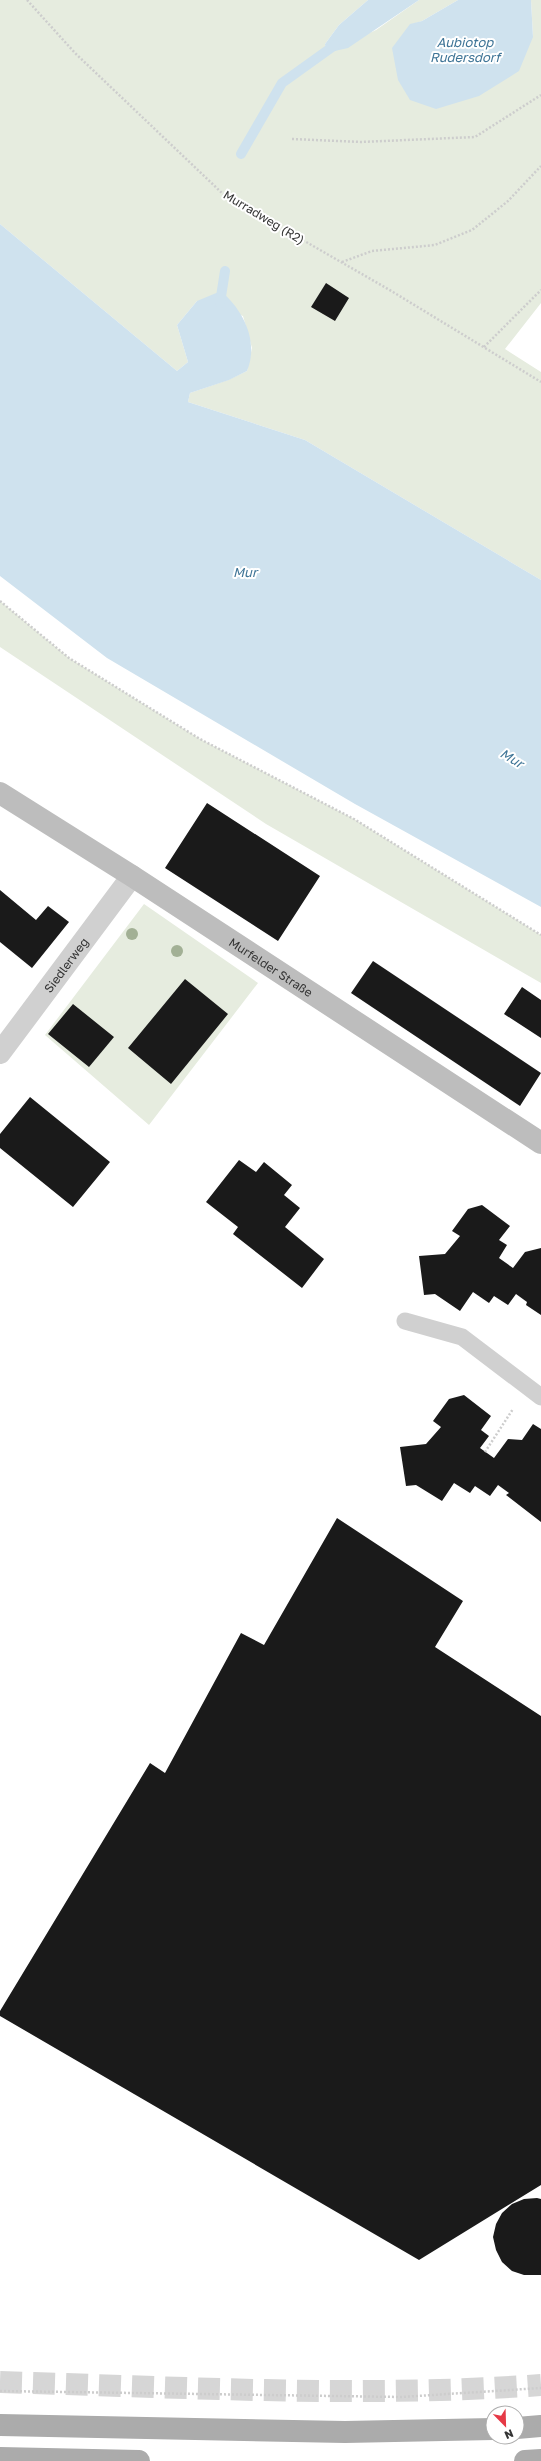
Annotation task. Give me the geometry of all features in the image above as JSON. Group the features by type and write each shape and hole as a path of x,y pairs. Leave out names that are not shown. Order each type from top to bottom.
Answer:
{"main road":[{"path":"0,2425 345,2432 485,2429"},
{"path":"525,2427 541,2426"},
{"path":"0,2458 139,2461"},
{"path":"525,2461 541,2460"}],"street":[{"name":"Murfelder Straße","path":"0,793 132,876 541,1143"},
{"name":"Siedlerweg","path":"0,1053 132,876"}],"lane":[{"path":"405,1321 462,1337 541,1397"}],"path":[{"name":"Murradweg (R2)","path":"27,0 75,53 223,194 342,262 541,382"},
{"path":"292,139 361,142 475,137 541,95"},
{"path":"342,262 372,251 434,245 472,230 508,201 541,166"},
{"path":"484,347 541,290"},
{"path":"0,601 69,658 194,735 354,819 541,935"},
{"path":"485,1452 527,1387"},
{"path":"0,2391 401,2397 541,2388"}],"shaded area":[{"path":"0,0 368,0 339,25 325,44 326,53 376,30 419,0 458,0 422,21 410,25 533,37 531,0 541,0 541,303 505,349 541,372 541,580 305,440 188,402 190,393 228,380 247,371 252,348 243,316 197,301 177,325 188,362 177,371 0,224"},
{"path":"0,601 69,658 200,739 354,819 541,935 541,983 266,824 0,647"},
{"path":"144,904 258,983 149,1125 45,1035"}],"water":[{"name":"Aubiotop Rudersdorf","path":"368,0 419,0 348,48 326,53 325,44 339,25"},
{"name":"Aubiotop Rudersdorf","path":"458,0 531,0 533,37 519,71 479,96 436,109 410,100 398,80 392,48 410,24 422,21"},
{"name":"Mur","path":"0,224 177,371 188,362 177,325 197,301 221,291 236,308 247,328 251,349 247,371 229,380 190,393 188,402 305,440 541,580 541,907 355,804 107,658 0,576"}],"building":[{"path":"326,283 349,298 335,321 311,307"},
{"path":"207,803 320,876 278,941 165,868"},
{"path":"0,890 36,920 48,906 69,922 32,968 0,942"},
{"path":"373,961 541,1073 520,1106 351,993"},
{"path":"185,979 228,1014 171,1084 128,1048"},
{"path":"522,987 541,1000 541,1038 504,1014"},
{"path":"73,1004 114,1037 89,1067 48,1034"},
{"path":"30,1097 110,1162 73,1207 0,1148 0,1134"},
{"path":"239,1160 256,1172 264,1162 292,1185 284,1195 300,1208 285,1227 324,1259 302,1288 233,1234 238,1227 206,1202"},
{"path":"482,1205 510,1226 499,1240 507,1245 499,1258 513,1268 525,1252 541,1248 541,1315 526,1305 527,1302 516,1294 508,1305 494,1296 489,1303 473,1292 460,1311 435,1294 424,1295 419,1256 445,1254 460,1236 452,1231 468,1209"},
{"path":"464,1395 491,1416 481,1430 489,1436 480,1448 494,1458 508,1439 522,1440 533,1424 541,1429 541,1522 506,1495 509,1493 498,1485 490,1496 475,1486 470,1493 454,1483 442,1501 416,1485 406,1486 400,1447 426,1444 441,1427 433,1421 449,1399"},
{"path":"337,1518 463,1601 435,1647 541,1716 541,2185 419,2260 0,2016 0,2011 150,1763 165,1773 241,1633 264,1645"},
{"path":"524,2199 541,2199 541,2275 524,2275 512,2271 502,2262 496,2250 493,2237 496,2224 502,2213 512,2204"}],"waterway":[{"path":"241,154 282,83 335,45"},
{"path":"220,303 225,271"}],"tunnel":[{"path":"0,2382 203,2389 338,2391 406,2391 541,2385"}]}
